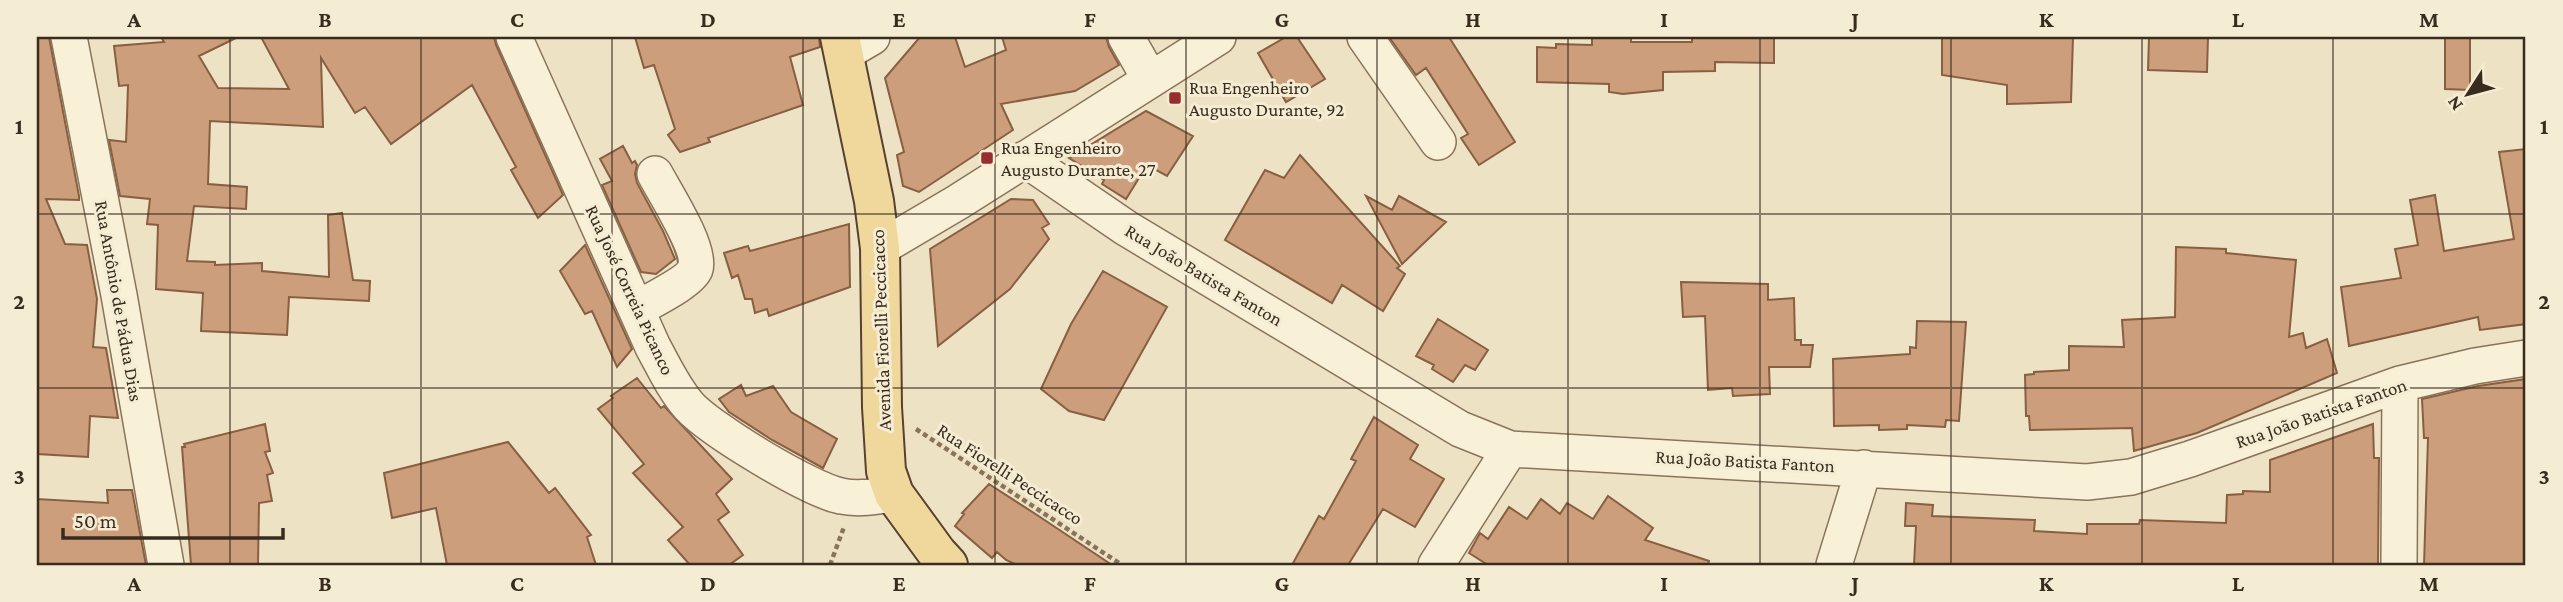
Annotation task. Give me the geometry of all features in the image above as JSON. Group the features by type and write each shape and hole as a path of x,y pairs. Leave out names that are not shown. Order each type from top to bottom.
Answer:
{"main road":[{"name":"Avenida Fiorelli Peccicacco","path":"852,43 880,248 882,407 886,471 894,494 948,565"}],"street":[{"name":"Rua Antônio de Pádua Dias","path":"69,37 119,295 166,565"},
{"name":"Rua José Correia Picanco","path":"514,37 653,347 675,388 690,407 709,424 817,488 854,499 894,494"},
{"path":"1126,37 1150,79"},
{"path":"880,248 1218,37"},
{"path":"1365,37 1438,142"},
{"name":"Rua João Batista Fanton","path":"1026,159 1126,228 1448,423 1483,440 1510,449 2087,482 2131,477 2190,459 2400,384 2475,366 2526,358"},
{"path":"637,309 686,279 695,269 696,251 655,174"},
{"path":"2399,565 2400,384"},
{"path":"1436,565 1510,449"},
{"path":"1834,565 1864,468"}],"path":[{"name":"Rua Fiorelli Peccicacco","path":"882,407 1122,565"},
{"path":"830,565 854,499"}],"building":[{"path":"37,37 49,37 79,196 79,200 46,199 65,244 87,245 97,299 93,347 106,348 118,418 90,416 88,457 37,454"},
{"path":"161,37 238,37 199,56 218,88 289,89 261,37 494,37 563,195 538,218 511,170 516,167 472,85 391,144 365,107 355,113 321,58 323,127 210,121 208,184 247,187 246,209 194,206 187,261 215,262 215,265 262,263 262,271 329,277 328,215 342,213 353,280 370,281 369,301 289,297 287,335 201,331 203,293 156,289 158,225 147,224 150,199 120,196 109,140 126,142 128,85 119,86 114,46 164,42"},
{"path":"635,37 819,37 820,47 790,57 803,105 708,138 710,142 680,152 668,135 675,129 654,65 644,68"},
{"path":"920,37 955,37 965,67 1006,50 1002,37 1106,37 1119,65 1075,91 1001,104 1013,130 919,192 903,186 897,155 904,152 885,78"},
{"path":"1286,37 1297,37 1325,79 1286,102 1258,53"},
{"path":"1389,37 1449,37 1515,142 1479,165 1461,138 1468,134 1426,68 1416,75"},
{"path":"1592,37 1631,37 1631,42 1692,42 1692,37 1774,37 1774,63 1715,62 1715,71 1663,72 1663,90 1623,94 1609,92 1609,84 1537,82 1537,47 1556,48 1556,44 1592,45"},
{"path":"1942,37 2073,37 2071,102 2007,104 2007,85 1942,75"},
{"path":"2149,37 2208,37 2207,72 2148,70"},
{"path":"2445,37 2470,37 2470,90 2445,89"},
{"path":"1146,111 1193,136 1167,176 1147,165 1126,199 1102,184 1104,180 1069,158"},
{"path":"623,146 632,163 635,161 637,165 637,183 675,259 656,274 641,272 602,185 612,181 600,159"},
{"path":"2526,149 2526,324 2480,330 2478,317 2349,346 2341,287 2401,278 2395,249 2418,245 2410,200 2435,195 2444,251 2514,239 2499,152"},
{"path":"1300,155 1405,274 1383,311 1342,285 1332,303 1225,240 1265,170 1284,178"},
{"path":"1366,196 1392,210 1399,196 1446,222 1402,264"},
{"path":"1011,199 1033,200 1049,224 1042,228 1049,239 1010,289 938,346 930,249"},
{"path":"849,224 850,287 769,316 767,309 755,313 752,299 745,299 738,275 732,278 724,253 748,246 750,251"},
{"path":"585,245 632,349 617,367 592,311 585,314 560,271"},
{"path":"2176,247 2226,249 2226,253 2296,260 2289,337 2303,333 2306,348 2327,339 2337,373 2197,433 2134,451 2132,428 2030,430 2029,416 2026,416 2025,375 2069,370 2069,346 2124,347 2122,320 2175,317"},
{"path":"1103,271 1167,307 1104,420 1069,411 1041,389 1071,324"},
{"path":"1681,282 1768,284 1768,300 1794,298 1795,340 1801,340 1801,345 1813,345 1810,367 1769,367 1770,394 1733,396 1732,388 1708,390 1705,316 1683,317"},
{"path":"1438,319 1488,350 1475,370 1465,365 1453,382 1432,369 1434,365 1416,356"},
{"path":"1917,321 1966,322 1959,421 1946,420 1945,427 1907,425 1907,429 1879,430 1879,425 1834,426 1833,359 1910,354 1910,347 1916,348"},
{"path":"637,378 661,408 664,406 732,479 716,494 729,512 718,520 743,555 729,565 690,565 668,540 683,527 633,473 644,464 598,409"},
{"path":"2526,379 2526,565 2424,565 2428,438 2424,438 2422,399 2478,386"},
{"path":"741,385 746,396 773,386 791,412 837,439 823,468 729,412 719,399"},
{"path":"1374,417 1418,445 1410,459 1444,479 1415,527 1383,509 1348,565 1292,565 1319,516 1324,519 1356,461 1351,459"},
{"path":"265,424 270,451 265,452 273,473 267,475 272,501 259,503 258,565 191,565 182,447 185,447 184,444"},
{"path":"2373,424 2374,458 2379,458 2378,565 1914,565 1916,526 1905,526 1906,503 1933,505 1932,516 2035,520 2034,531 2087,534 2087,524 2139,524 2140,520 2226,523 2227,495 2243,494 2243,491 2270,492 2270,460"},
{"path":"508,442 549,493 555,488 591,535 587,537 596,565 447,565 436,508 392,518 384,473"},
{"path":"989,484 1112,565 1017,565 997,552 992,558 955,526 964,514 962,513"},
{"path":"107,490 132,490 146,565 37,565 37,499 108,503"},
{"path":"1608,496 1653,528 1645,540 1709,561 1708,565 1488,565 1469,553 1480,533 1488,539 1509,507 1527,519 1541,499 1560,514 1567,503 1593,519"}],"place":[{"name":"Rua Engenheiro Augusto Durante, 92","path":"1175,98"},
{"name":"Rua Engenheiro Augusto Durante, 27","path":"987,158"}]}
